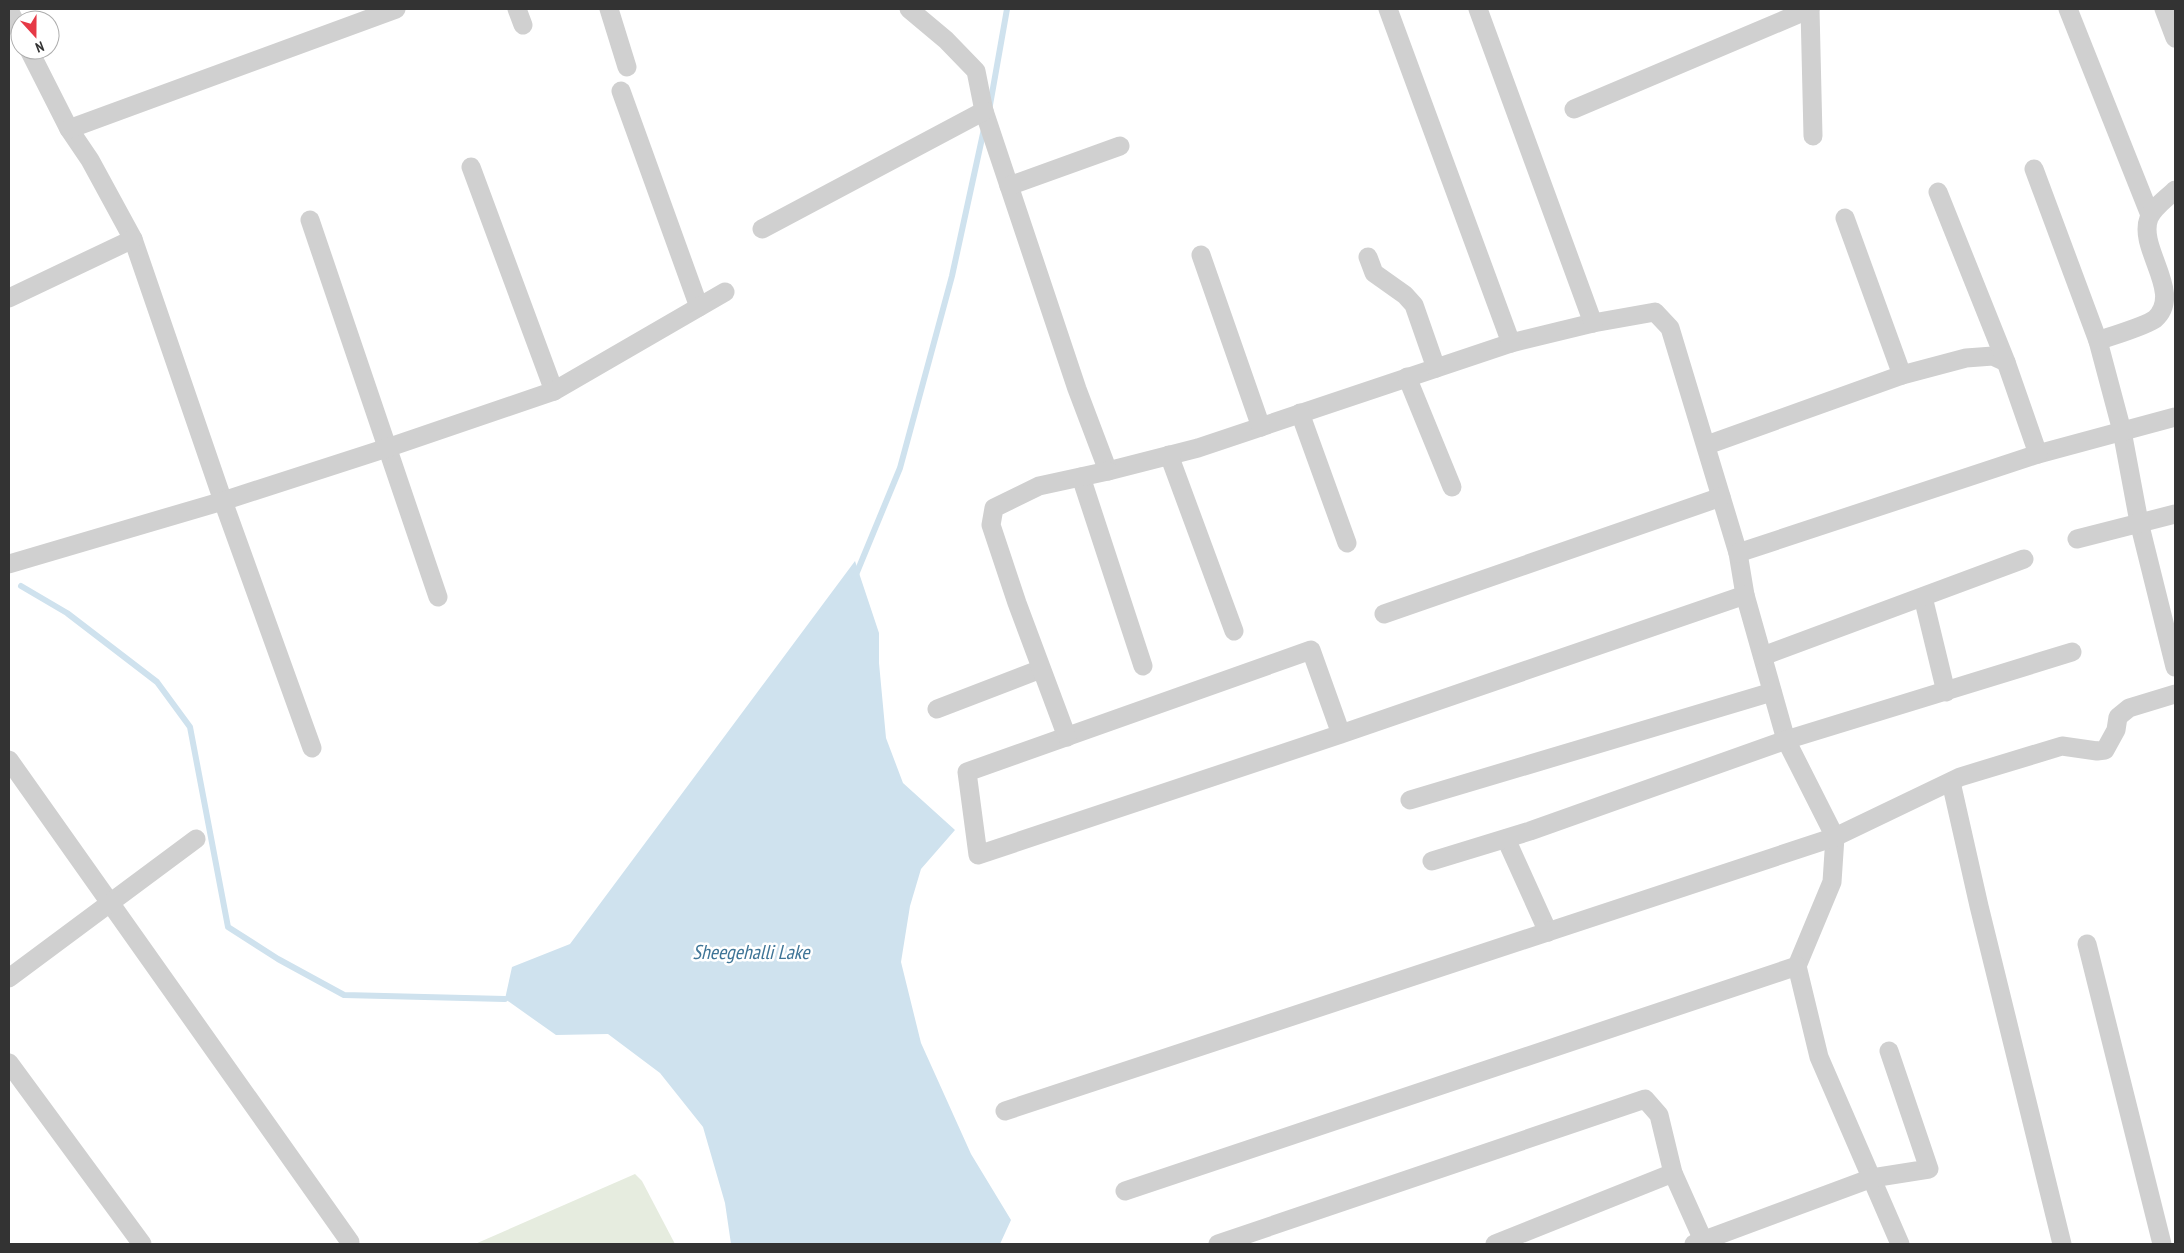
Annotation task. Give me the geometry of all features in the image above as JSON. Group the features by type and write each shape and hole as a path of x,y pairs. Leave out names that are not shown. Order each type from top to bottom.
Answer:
{"street":[{"path":"69,129 396,9"},
{"path":"609,9 627,67"},
{"path":"909,9 946,40 976,71 984,111 1077,389 1108,472"},
{"path":"1388,9 1510,343"},
{"path":"1478,9 1593,323"},
{"path":"1574,109 1810,9 1813,136"},
{"path":"2068,9 2150,215"},
{"path":"2164,9 2175,38"},
{"path":"34,60 69,129 90,160 133,239 223,501 312,748"},
{"path":"621,91 699,307"},
{"path":"762,229 984,111"},
{"path":"1009,186 1120,146"},
{"path":"471,167 554,390"},
{"path":"2034,169 2098,341 2122,431 2139,522 2175,667"},
{"path":"2098,341 2153,320 2163,310 2166,296 2146,227 2150,215 2175,190"},
{"path":"1938,192 2006,362 2038,454"},
{"path":"1845,218 1902,375"},
{"path":"310,220 438,597"},
{"path":"9,298 133,239"},
{"path":"1201,255 1261,427"},
{"path":"1368,257 1374,273 1405,295 1414,305 1436,368"},
{"path":"9,564 223,501 387,448 554,390 725,292"},
{"path":"1067,736 1041,669 991,525 994,508 1039,486 1108,472 1198,448 1510,343 1593,323 1655,312 1670,328 1707,445 1738,554 1745,595 1786,740 1835,837 1832,882 1798,966 1819,1057 1900,1244"},
{"path":"1707,445 1902,375 1966,358 1993,356 2006,362"},
{"path":"1407,377 1452,487"},
{"path":"1300,413 1347,543"},
{"path":"1738,554 2038,454 2175,417"},
{"path":"1169,455 1234,631"},
{"path":"1081,477 1143,666"},
{"path":"1384,614 1721,497"},
{"path":"2077,540 2175,514"},
{"path":"1762,656 2024,559"},
{"path":"1341,734 1311,650 967,772 978,855 1341,734 1745,595"},
{"path":"1923,597 1946,692"},
{"path":"1432,861 1506,839 1786,740 2072,652"},
{"path":"938,708 1041,669"},
{"path":"1410,800 1772,692"},
{"path":"1005,1110 1835,837 1951,782 2062,746 2097,751 2105,750 2116,730 2118,718 2129,708 2175,694"},
{"path":"9,760 350,1242"},
{"path":"1951,782 1979,906 2062,1244"},
{"path":"9,978 196,838"},
{"path":"1506,839 1548,932"},
{"path":"2087,944 2162,1244"},
{"path":"1126,1191 1798,966"},
{"path":"1218,1244 1645,1099 1659,1116 1674,1173 1699,1242 1872,1178 1929,1169 1889,1050"},
{"path":"9,1063 142,1244"},
{"path":"1495,1244 1674,1173"}],"shaded area":[{"path":"635,1174 642,1181 675,1244 475,1244"}],"water":[{"name":"Sheegehalli Lake","path":"855,561 879,633 879,663 886,738 903,783 955,830 921,869 910,906 901,962 921,1043 971,1154 1011,1220 1000,1244 731,1244 725,1203 703,1127 660,1073 608,1034 556,1035 505,999 512,967 570,944"}],"waterway":[{"path":"990,105 1007,9"},
{"path":"855,577 900,468 952,276 984,129"},
{"path":"21,586 67,613 157,682 190,727 228,927 278,959 344,995 505,999"}]}
